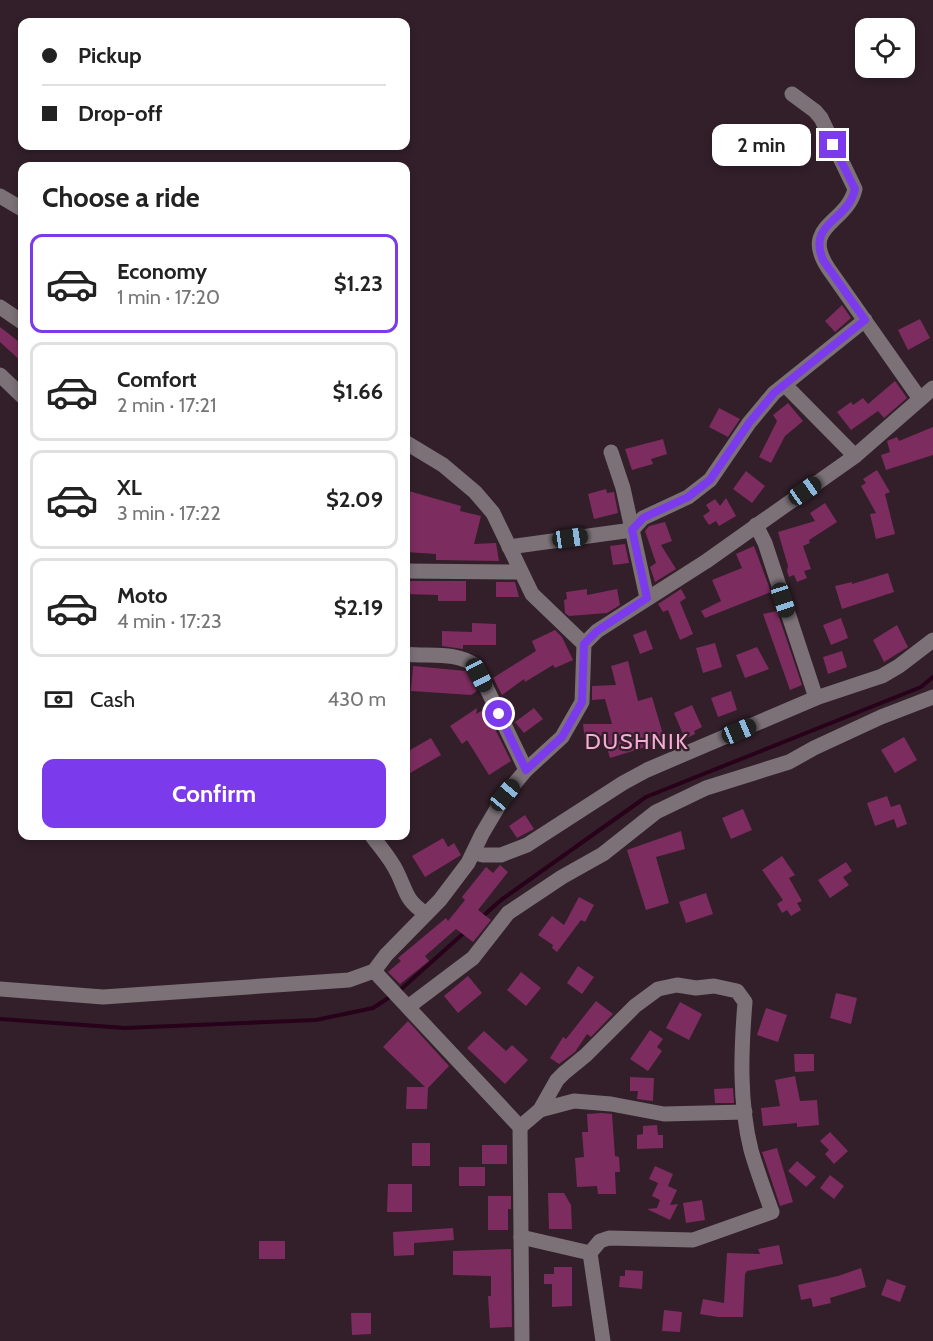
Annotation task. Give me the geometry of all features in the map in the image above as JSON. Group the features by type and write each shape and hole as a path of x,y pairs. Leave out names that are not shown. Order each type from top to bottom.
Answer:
{"street":[{"path":"792,94 821,118 855,189 849,206 822,233 819,250 823,260 920,399"},
{"path":"0,196 18,207"},
{"path":"0,307 18,319"},
{"path":"509,547 632,530 643,518 688,497 710,480 760,409 785,385 865,320"},
{"path":"0,375 18,392"},
{"path":"785,385 855,456"},
{"path":"0,989 103,997 349,980 374,971 454,882 474,853 482,834 505,795 526,770 562,737 582,702 584,644 597,631 705,562 855,456 933,388"},
{"path":"410,445 443,465 475,492 493,513 519,572 537,602 584,644"},
{"path":"611,452 623,488 647,598"},
{"path":"756,525 765,543 816,699"},
{"path":"410,571 519,572"},
{"path":"474,853 501,855 527,845 630,778 691,750 891,671 933,640"},
{"path":"410,654 459,658 476,666 526,770"},
{"path":"405,1003 473,958 508,913 562,877 603,854 656,812 706,788 789,762 881,717 933,697"},
{"path":"375,840 398,873 412,905 426,914"},
{"path":"374,971 520,1127 522,1341"},
{"path":"520,1127 540,1110 557,1080 586,1055 635,1006 658,989 677,985 696,988 714,986 737,991 745,1002 741,1052 745,1112 751,1149 772,1212 693,1240 609,1238 600,1241 590,1253 603,1341"},
{"path":"540,1110 574,1101 611,1104 664,1114 745,1112"},
{"path":"521,1237 590,1253"}],"building":[{"path":"842,305 851,318 835,332 825,321"},
{"path":"920,319 930,338 908,350 898,330"},
{"path":"0,327 18,341 18,358 0,342"},
{"path":"895,381 907,398 884,418 878,411 851,430 837,412 851,402 853,405 863,398 868,404"},
{"path":"788,403 803,421 785,436 771,463 759,457 777,421 773,415"},
{"path":"719,408 740,419 728,437 709,427"},
{"path":"933,427 933,455 886,470 881,455 890,452 887,441 897,437 899,441"},
{"path":"663,439 667,454 651,459 653,464 632,470 625,449"},
{"path":"877,470 890,492 885,494 895,534 876,539 870,514 876,513 861,486 866,483 863,479"},
{"path":"746,471 765,486 752,503 733,489"},
{"path":"606,489 607,493 614,492 618,513 594,519 588,494"},
{"path":"410,491 461,506 460,511 481,516 474,544 496,543 499,561 436,560 436,554 410,552"},
{"path":"726,498 736,516 719,526 716,521 709,525 703,516 710,511 706,505 715,499 720,506"},
{"path":"825,503 837,522 803,546 811,569 804,571 807,578 797,582 794,575 789,577 778,532 815,521 810,513"},
{"path":"665,522 672,541 661,545 676,569 655,582 650,567 656,563 645,531 649,526"},
{"path":"625,544 629,563 613,565 610,546"},
{"path":"754,546 771,592 705,618 701,611 721,601 712,580 742,568 736,554"},
{"path":"888,573 894,592 842,609 835,586 852,582 852,584"},
{"path":"410,581 466,581 466,601 438,601 438,595 410,594"},
{"path":"496,582 515,582 519,597 496,597"},
{"path":"587,589 587,595 617,589 620,605 607,613 569,616 565,613 566,592"},
{"path":"681,589 686,598 680,602 693,634 680,640 668,610 663,612 658,604"},
{"path":"777,611 802,685 790,690 763,614"},
{"path":"841,618 848,638 831,645 823,625"},
{"path":"472,623 496,624 496,645 463,645 463,649 442,646 442,631 472,632"},
{"path":"897,625 908,647 884,662 873,640"},
{"path":"555,630 562,637 573,660 555,668 553,665 525,682 524,679 502,695 493,678 536,651 532,641"},
{"path":"646,630 653,649 640,654 633,635"},
{"path":"715,643 722,667 703,673 696,648"},
{"path":"757,647 769,669 745,678 736,655"},
{"path":"842,651 847,667 828,674 823,657"},
{"path":"628,661 638,701 652,697 665,741 610,758 603,735 585,741 583,724 612,724 605,699 592,700 592,686 616,685 611,666"},
{"path":"413,666 466,671 477,691 471,695 411,691"},
{"path":"731,691 737,710 718,717 711,698"},
{"path":"692,705 702,727 685,739 674,713"},
{"path":"477,708 476,714 485,709 511,761 489,775 467,740 462,744 450,726"},
{"path":"534,708 543,719 524,733 515,722"},
{"path":"904,737 917,760 895,773 881,750"},
{"path":"431,738 441,755 410,773 410,750"},
{"path":"887,796 891,807 900,804 907,824 897,828 894,819 875,826 867,803"},
{"path":"743,809 752,830 731,839 722,818"},
{"path":"525,815 534,829 517,838 509,826"},
{"path":"681,831 685,849 656,857 669,903 646,910 627,850"},
{"path":"443,838 448,847 454,843 461,855 425,877 412,856"},
{"path":"782,856 795,875 789,878 802,901 797,903 801,910 791,916 787,910 782,913 777,904 783,900 762,870"},
{"path":"846,862 852,871 843,877 849,885 830,898 818,880"},
{"path":"500,865 508,872 478,910 491,920 473,942 456,929 425,956 429,961 400,984 388,972 401,961 398,958 446,918 448,921 465,900 462,897 486,867 493,873"},
{"path":"706,893 713,914 686,923 679,902"},
{"path":"579,897 594,905 585,922 581,920 557,952 552,948 553,945 538,935 552,916 564,925"},
{"path":"578,966 594,977 582,994 567,983"},
{"path":"521,972 541,988 526,1006 507,990"},
{"path":"468,976 482,993 458,1013 444,996"},
{"path":"836,993 857,998 851,1024 830,1018"},
{"path":"596,1001 613,1014 591,1037 587,1034 575,1052 559,1064 550,1058 563,1037 566,1039"},
{"path":"680,1002 702,1014 689,1040 666,1028"},
{"path":"766,1008 787,1015 778,1042 757,1035"},
{"path":"408,1021 449,1066 428,1088 427,1109 406,1109 407,1087 425,1087 383,1047"},
{"path":"650,1030 663,1039 657,1047 662,1051 648,1071 630,1059"},
{"path":"484,1031 506,1051 512,1045 528,1060 505,1084 467,1048"},
{"path":"794,1054 814,1054 814,1071 795,1072"},
{"path":"795,1076 800,1101 817,1100 819,1125 797,1127 797,1123 763,1126 761,1108 780,1106 775,1080"},
{"path":"630,1077 654,1078 653,1101 637,1099 638,1091 630,1091"},
{"path":"733,1088 734,1103 715,1103 714,1089"},
{"path":"587,1114 612,1114 615,1156 619,1157 620,1172 615,1172 616,1194 598,1194 597,1186 577,1187 575,1158 584,1157 582,1132 588,1132"},
{"path":"657,1125 658,1135 663,1135 663,1148 637,1149 637,1135 643,1134 643,1126"},
{"path":"830,1132 848,1151 834,1164 825,1154 829,1150 820,1141"},
{"path":"412,1143 430,1143 430,1166 412,1166"},
{"path":"482,1145 507,1145 507,1164 482,1164"},
{"path":"777,1148 793,1202 780,1206 762,1152"},
{"path":"797,1161 816,1177 806,1187 788,1171"},
{"path":"655,1166 673,1174 668,1186 677,1190 670,1205 678,1204 670,1220 647,1209 657,1208 660,1200 652,1196 658,1183 649,1179"},
{"path":"459,1167 485,1167 485,1186 459,1186"},
{"path":"830,1175 844,1186 834,1199 820,1188"},
{"path":"388,1184 412,1184 412,1212 387,1212"},
{"path":"548,1193 564,1193 571,1205 572,1229 549,1229"},
{"path":"488,1196 511,1196 511,1209 508,1209 508,1230 488,1230"},
{"path":"702,1200 705,1220 686,1223 683,1203"},
{"path":"453,1228 454,1240 414,1243 414,1255 394,1256 393,1232"},
{"path":"259,1241 285,1241 285,1259 259,1259"},
{"path":"779,1245 783,1264 747,1271 745,1274 743,1317 700,1314 703,1299 724,1303 727,1253 760,1254 758,1249"},
{"path":"511,1249 512,1327 490,1328 488,1296 491,1296 491,1276 453,1275 453,1251"},
{"path":"554,1267 572,1267 572,1306 552,1307 552,1284 544,1284 544,1274 554,1274"},
{"path":"861,1268 866,1287 830,1298 831,1303 813,1307 811,1298 801,1300 798,1285"},
{"path":"625,1270 643,1271 642,1289 619,1287 620,1276 625,1276"},
{"path":"887,1279 906,1286 900,1302 881,1295"},
{"path":"664,1310 682,1312 680,1332 662,1331"},
{"path":"351,1313 371,1313 371,1334 352,1335"}],"waterway":[{"path":"482,917 501,900 646,797 921,687 933,677"},
{"path":"399,991 465,932"},
{"path":"0,1019 125,1028 316,1020 373,1008 393,995"}],"district":[{"name":"DUSHNIK","path":"637,741"}],"route":[{"path":"499,714 526,770 562,737 582,702 584,644 597,631 647,598 642,585 632,530 643,518 688,497 710,480 749,423 774,393 865,320 823,260 819,250 822,233 849,206 855,189 833,145"}]}
